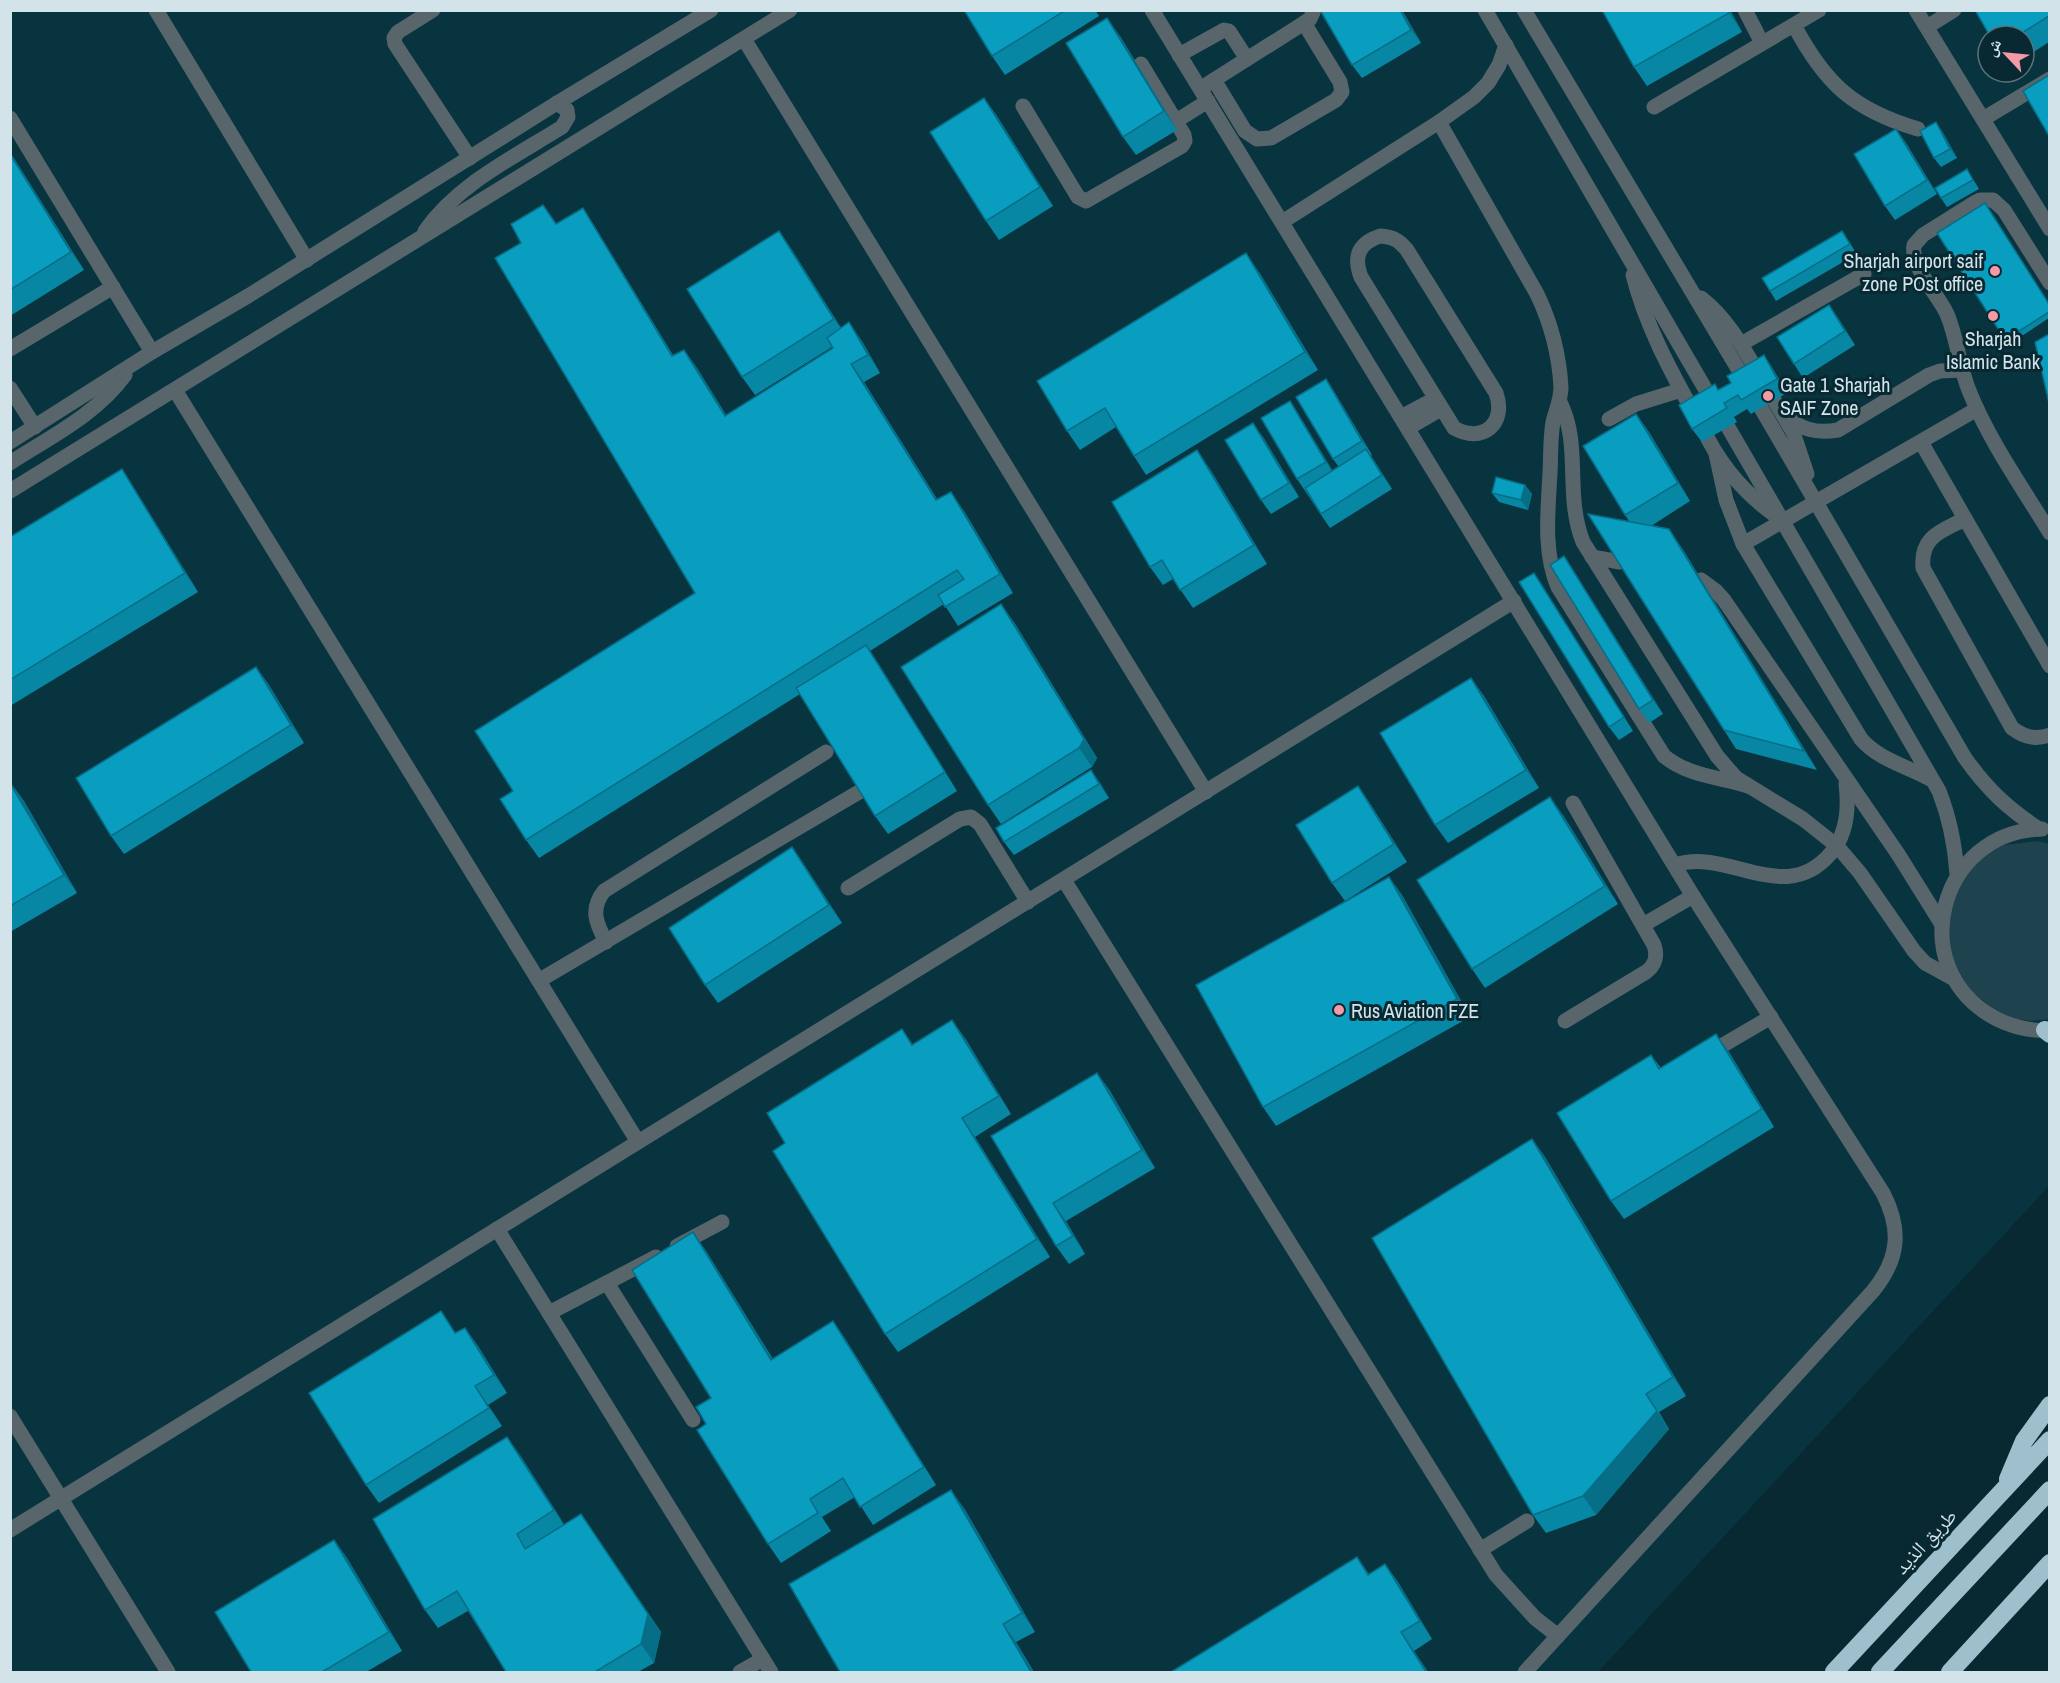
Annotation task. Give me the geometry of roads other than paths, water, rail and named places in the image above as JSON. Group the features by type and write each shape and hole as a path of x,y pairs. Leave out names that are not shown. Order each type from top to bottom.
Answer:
{"highway":[{"path":"2005,1487 2024,1441 2049,1406"},
{"name":"طريق الذيد","path":"1833,1672 2049,1440"},
{"path":"1880,1672 2049,1490"},
{"path":"2034,1582 2049,1563"},
{"path":"1950,1672 2049,1568"}],"street":[{"path":"156,10 307,260"},
{"path":"433,10 398,32 394,38 395,44 470,158"},
{"path":"10,442 711,10"},
{"path":"10,491 790,10"},
{"path":"1152,10 1693,896 1891,1209 1895,1226 1896,1244 1892,1261 1884,1277 1873,1291 1525,1672"},
{"path":"1176,121 1204,95 1214,80 1304,23 1314,10"},
{"path":"1485,10 1714,404"},
{"path":"1524,10 1747,384"},
{"path":"1744,10 1762,44"},
{"path":"1916,10 1983,119 2045,211 2049,229"},
{"path":"1927,27 1954,10"},
{"path":"1654,106 1814,12"},
{"path":"1214,80 1245,131 1257,139 1271,138 1336,100 1342,92 1340,82 1304,23"},
{"path":"1794,25 1819,67 1845,94 1875,113 1918,129"},
{"path":"1179,55 1224,30 1229,31 1247,59"},
{"path":"744,39 1206,792"},
{"path":"1282,222 1439,122 1474,97 1488,83 1499,65 1506,45"},
{"path":"1023,106 1078,197 1083,201 1089,200 1182,146 1185,138 1141,64"},
{"path":"1983,119 2049,78"},
{"path":"419,239 432,220 460,193 562,127 568,117 567,110 557,103"},
{"path":"10,118 153,352"},
{"path":"1439,122 1550,320 1557,353 1560,402 1570,429 1573,501 1577,527 1592,556 1717,756 1736,778 1803,819 1837,846 1860,873 1914,951 1925,963 1954,979"},
{"path":"2049,283 2004,210 1994,200 1980,200 1918,239 1914,245 1914,259 1945,311 1956,341 1961,370 1977,409 2049,533"},
{"path":"1380,236 1391,237 1407,250 1496,393 1499,403 1498,414 1493,424 1485,431 1474,434 1463,433 1454,428 1438,404 1361,277 1357,266 1362,247 1370,240 1380,236"},
{"path":"1628,255 1649,325 1695,415"},
{"path":"1741,344 1864,274"},
{"path":"10,349 113,287"},
{"path":"1692,292 1721,317 1760,376"},
{"path":"10,463 93,408 108,396 132,366"},
{"path":"1773,407 1795,425 1810,431 1838,430 1929,375 1940,371 1961,370"},
{"path":"10,388 35,427"},
{"path":"175,390 638,1142"},
{"path":"1609,419 1636,404 1682,390"},
{"path":"1560,402 1553,423 1548,512 1550,560 1557,587 1664,756 1674,765 1687,771 1748,786"},
{"path":"1405,423 1438,404"},
{"path":"1773,407 1817,502 1965,758 1997,798 2017,815 2044,829"},
{"path":"1773,407 1800,451 1817,502"},
{"path":"1743,544 1977,409"},
{"path":"1728,428 1939,791 1956,846 1958,874"},
{"path":"1708,439 1716,454 1744,488 1783,522"},
{"path":"1921,441 2049,666"},
{"path":"1716,454 1726,500 1743,544 1861,738 1879,756 1932,780"},
{"path":"1965,519 1930,539 1922,557 1923,567 2012,728 2029,738 2049,735"},
{"path":"1592,556 1620,562"},
{"path":"1701,580 1724,600 1898,854 1941,923"},
{"path":"10,1530 1514,601"},
{"path":"606,942 595,918 598,899 604,891 826,752"},
{"path":"1675,865 1703,861 1782,878 1804,874 1823,863 1837,846 1845,825 1848,803 1846,781"},
{"path":"540,981 859,792"},
{"path":"1565,1021 1651,968 1656,957 1656,951 1643,925 1573,803"},
{"path":"848,888 960,819 971,817 980,824 1028,902"},
{"path":"2044,829 2020,831 2001,837 1977,853 1958,874 1946,898 1941,923 1946,961 1954,979 1967,997 1983,1011 2002,1022 2048,1032"},
{"path":"1064,880 1496,1575 1535,1618 1558,1636"},
{"path":"1643,925 1693,896"},
{"path":"1695,1061 1771,1017"},
{"path":"549,1313 722,1222"},
{"path":"497,1229 771,1672"},
{"path":"607,1283 693,1420"},
{"path":"10,1416 168,1672"},
{"path":"1480,1550 1527,1521"},
{"path":"740,1672 762,1659"}],"place":[{"name":"Sharjah airport saif zone POst office","path":"1995,271"},
{"name":"Sharjah Islamic Bank","path":"1993,316"},
{"name":"Gate 1 Sharjah SAIF Zone","path":"1768,396"},
{"name":"Rus Aviation FZE","path":"1339,1010"}]}
